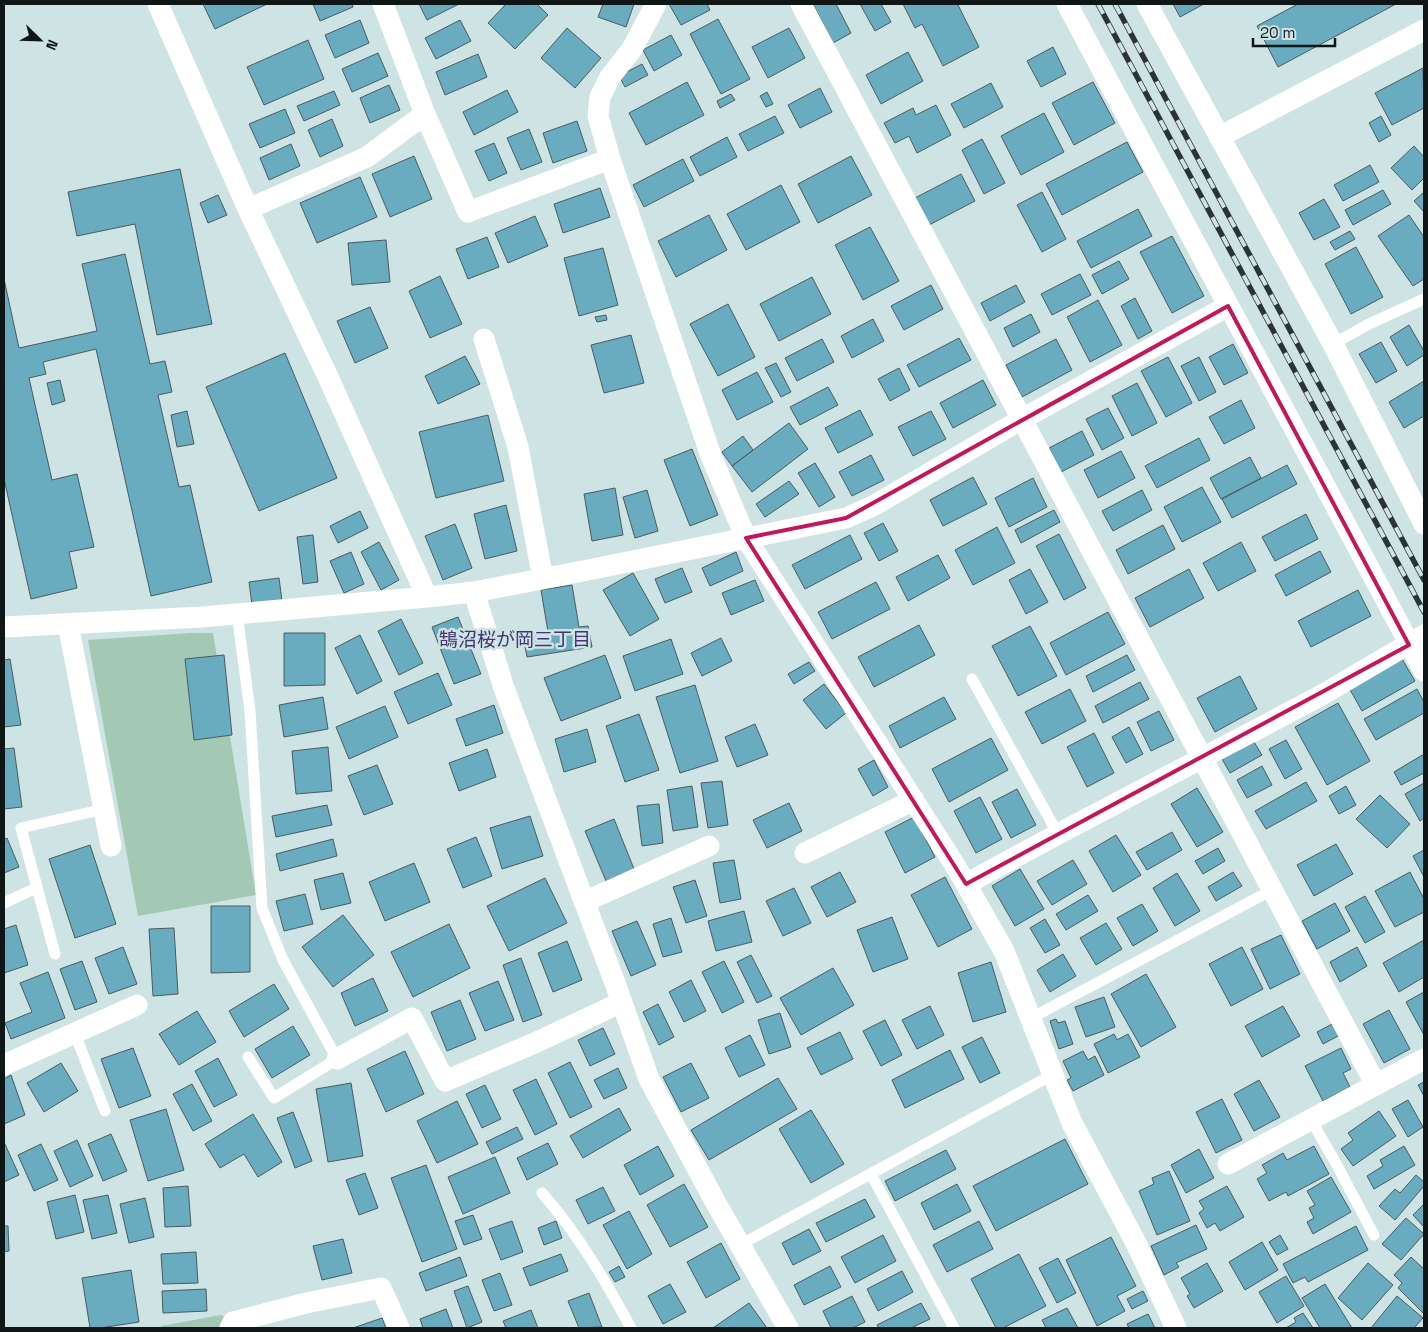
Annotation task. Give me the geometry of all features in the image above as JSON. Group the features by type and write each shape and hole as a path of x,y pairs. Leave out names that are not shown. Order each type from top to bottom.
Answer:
{"street":[{"path":"158,4 248,209 427,597"},
{"path":"383,4 425,114 468,212 610,158"},
{"path":"656,4 632,49 610,78 600,97 598,116 610,158 711,456 746,538 914,800 966,884 1004,951 1072,1123 1136,1243 1176,1328"},
{"path":"801,4 1376,1085"},
{"path":"1067,4 1320,474 1417,640 1424,671"},
{"path":"1147,4 1333,344 1424,524"},
{"path":"1219,136 1424,30"},
{"path":"248,209 367,157 425,114"},
{"path":"4,627 202,617 474,592 846,518 873,506 1022,419 1228,306"},
{"path":"484,339 518,447 543,579"},
{"path":"474,592 504,688 649,1079 788,1328"},
{"path":"68,624 111,846"},
{"path":"966,884 1320,696 1417,640"},
{"path":"805,853 914,800"},
{"path":"584,902 709,846"},
{"path":"337,1059 412,1018 445,1081 538,1042 622,1002"},
{"path":"4,1065 137,1005"},
{"path":"1228,1164 1424,1060"},
{"path":"230,1328 233,1322 306,1303 381,1288 399,1328"}],"lane":[{"path":"1333,344 1369,324 1424,299"},
{"path":"237,613 250,711 262,908 283,960 337,1059 274,1098 248,1057"},
{"path":"972,679 1058,834"},
{"path":"55,954 21,828 104,809"},
{"path":"4,903 36,888"},
{"path":"1031,1018 1272,890"},
{"path":"75,1034 105,1111"},
{"path":"740,1245 1052,1075"},
{"path":"1310,1120 1333,1158 1374,1235"},
{"path":"872,1174 954,1328"},
{"path":"542,1193 577,1236 605,1280 631,1328"}],"highlighted area":[{"path":"1228,306 1409,645 966,884 746,538 846,518"}],"green space":[{"path":"213,633 256,895 138,916 88,640"},
{"path":"221,1315 233,1322 238,1328 162,1328 161,1326"}],"building":[{"path":"203,4 267,4 215,29"},
{"path":"313,4 352,4 353,7 320,21"},
{"path":"419,4 459,4 427,20"},
{"path":"506,4 537,4 548,15 515,49 488,23"},
{"path":"603,4 634,4 626,27 598,17"},
{"path":"669,4 707,4 710,10 681,25"},
{"path":"813,4 836,4 851,33 833,43"},
{"path":"860,4 881,4 891,22 875,31"},
{"path":"903,4 961,4 958,5 979,47 943,66 922,24 915,28"},
{"path":"1173,4 1204,4 1180,17"},
{"path":"1298,4 1396,4 1278,67 1257,26"},
{"path":"718,19 750,79 721,94 690,34"},
{"path":"360,20 369,43 335,58 325,35"},
{"path":"460,20 471,41 436,59 425,38"},
{"path":"567,28 601,58 575,88 541,58"},
{"path":"789,28 805,58 768,78 752,47"},
{"path":"671,35 682,55 654,71 643,50"},
{"path":"308,40 324,79 264,105 247,67"},
{"path":"1053,47 1066,74 1041,87 1027,61"},
{"path":"908,52 923,81 881,104 866,75"},
{"path":"378,53 388,76 352,92 342,69"},
{"path":"478,54 487,77 445,95 436,72"},
{"path":"642,64 648,75 625,87 619,76"},
{"path":"1423,68 1424,108 1392,125 1375,93"},
{"path":"687,82 704,115 646,145 629,113"},
{"path":"1093,82 1115,123 1074,145 1052,103"},
{"path":"991,83 1003,107 964,128 951,104"},
{"path":"389,85 400,110 370,123 360,98"},
{"path":"820,88 832,112 800,128 788,105"},
{"path":"507,90 518,112 474,135 463,112"},
{"path":"334,91 340,105 304,121 297,106"},
{"path":"767,92 773,104 766,107 760,96"},
{"path":"731,94 735,100 720,108 717,101"},
{"path":"936,105 951,135 917,153 909,136 895,143 884,123 913,108 916,115"},
{"path":"285,109 295,133 260,148 249,124"},
{"path":"1044,113 1064,152 1021,175 1001,136"},
{"path":"775,116 784,133 748,151 739,134"},
{"path":"1381,116 1391,135 1379,142 1369,123"},
{"path":"332,119 343,146 320,157 308,130"},
{"path":"577,121 587,151 553,163 543,133"},
{"path":"529,129 542,162 521,170 507,138"},
{"path":"727,137 737,157 700,176 690,157"},
{"path":"982,139 1005,183 984,194 962,150"},
{"path":"1127,142 1143,172 1062,215 1046,184"},
{"path":"494,143 507,173 489,181 475,151"},
{"path":"291,144 300,166 269,180 260,158"},
{"path":"1414,146 1424,157 1424,178 1412,190 1391,168"},
{"path":"414,156 432,199 390,217 372,174"},
{"path":"851,156 872,195 818,223 798,184"},
{"path":"683,159 694,181 644,207 633,185"},
{"path":"1370,165 1379,182 1343,201 1334,185"},
{"path":"180,169 212,324 157,335 135,224 77,236 68,192"},
{"path":"961,174 975,201 929,225 915,198"},
{"path":"360,177 377,217 317,243 300,203"},
{"path":"781,185 800,222 746,250 727,214"},
{"path":"600,188 610,217 563,233 554,204"},
{"path":"1383,190 1391,204 1353,225 1345,210"},
{"path":"1042,192 1066,239 1042,252 1017,205"},
{"path":"1424,192 1424,212 1414,201"},
{"path":"218,195 227,215 208,223 200,203"},
{"path":"1324,199 1340,227 1314,240 1299,213"},
{"path":"1138,209 1152,236 1091,268 1077,241"},
{"path":"709,215 727,250 676,277 658,241"},
{"path":"1409,215 1424,237 1424,279 1413,286 1378,236"},
{"path":"535,216 548,246 508,263 495,233"},
{"path":"870,227 899,281 863,300 835,245"},
{"path":"1350,231 1355,239 1335,250 1330,242"},
{"path":"1172,236 1204,296 1172,313 1140,252"},
{"path":"487,237 499,267 468,279 456,249"},
{"path":"386,240 390,282 352,285 348,243"},
{"path":"1356,247 1383,297 1351,314 1325,264"},
{"path":"603,248 618,305 579,316 564,258"},
{"path":"125,254 150,364 165,361 172,392 158,395 179,487 190,485 212,582 151,596 96,349 43,362 46,374 29,378 52,480 77,474 94,547 69,552 77,588 31,599 4,479 4,279 19,348 97,331 82,264"},
{"path":"1119,261 1129,279 1102,294 1092,275"},
{"path":"1080,274 1091,295 1052,315 1041,294"},
{"path":"440,276 462,324 430,338 409,291"},
{"path":"812,277 831,314 779,341 760,304"},
{"path":"931,285 943,309 904,330 891,306"},
{"path":"1016,285 1025,302 990,321 981,303"},
{"path":"1135,298 1152,331 1138,339 1121,306"},
{"path":"1098,300 1122,345 1090,362 1067,317"},
{"path":"728,304 755,357 718,376 690,324"},
{"path":"370,307 388,348 355,363 337,321"},
{"path":"1031,314 1040,332 1013,347 1004,328"},
{"path":"606,315 607,320 597,322 595,317"},
{"path":"873,319 884,341 852,358 841,336"},
{"path":"1409,325 1424,351 1424,355 1407,366 1390,337"},
{"path":"631,335 644,383 604,393 591,345"},
{"path":"959,338 971,360 919,387 907,365"},
{"path":"822,339 834,362 797,381 785,358"},
{"path":"1056,339 1072,370 1022,397 1006,365"},
{"path":"1381,342 1397,371 1376,383 1359,354"},
{"path":"1233,344 1248,373 1224,385 1209,357"},
{"path":"285,353 337,478 259,511 206,387"},
{"path":"465,356 480,384 438,404 425,376"},
{"path":"1168,357 1192,403 1166,417 1141,371"},
{"path":"1199,357 1216,392 1199,401 1181,366"},
{"path":"776,363 791,392 781,397 765,368"},
{"path":"899,368 910,390 890,401 878,379"},
{"path":"757,372 773,402 737,420 722,390"},
{"path":"60,380 65,401 52,405 47,383"},
{"path":"983,380 996,405 953,428 940,403"},
{"path":"1424,381 1424,416 1404,428 1389,402"},
{"path":"1137,383 1157,423 1132,436 1112,396"},
{"path":"828,387 838,405 800,425 790,407"},
{"path":"1241,400 1255,428 1224,444 1209,417"},
{"path":"1108,408 1124,438 1102,450 1086,419"},
{"path":"860,410 873,435 838,453 825,428"},
{"path":"187,411 194,444 177,447 171,415"},
{"path":"931,411 946,439 913,456 898,427"},
{"path":"488,415 504,481 436,498 419,432"},
{"path":"789,423 808,449 752,492 732,466"},
{"path":"1082,431 1094,455 1061,472 1049,448"},
{"path":"743,436 753,450 732,466 722,452"},
{"path":"1199,438 1210,460 1157,488 1145,466"},
{"path":"692,449 718,515 690,526 664,460"},
{"path":"1121,451 1135,478 1098,498 1084,470"},
{"path":"871,455 884,480 852,496 839,472"},
{"path":"1250,457 1261,478 1221,499 1210,478"},
{"path":"815,463 835,497 819,507 798,473"},
{"path":"1287,465 1297,484 1232,518 1222,499"},
{"path":"973,477 987,504 943,526 930,500"},
{"path":"1033,478 1047,507 1009,527 995,498"},
{"path":"789,481 799,494 765,517 756,504"},
{"path":"1202,487 1221,522 1182,542 1164,507"},
{"path":"615,488 623,535 592,541 584,494"},
{"path":"647,490 658,531 635,538 623,497"},
{"path":"1142,490 1152,510 1113,531 1102,511"},
{"path":"506,505 517,551 485,559 474,514"},
{"path":"1054,510 1060,522 1021,543 1015,530"},
{"path":"360,511 368,528 338,543 330,526"},
{"path":"1306,514 1318,539 1275,561 1262,537"},
{"path":"883,523 898,551 879,561 864,533"},
{"path":"455,524 472,568 443,580 425,536"},
{"path":"1163,525 1175,549 1128,574 1116,550"},
{"path":"997,527 1015,563 973,585 955,550"},
{"path":"1059,534 1086,588 1064,600 1036,546"},
{"path":"313,535 318,582 303,584 297,537"},
{"path":"850,535 862,559 805,589 792,565"},
{"path":"379,542 399,580 381,590 361,552"},
{"path":"1241,542 1256,571 1218,591 1203,563"},
{"path":"1320,551 1331,572 1286,596 1275,575"},
{"path":"351,552 364,584 344,593 330,561"},
{"path":"736,552 743,571 710,586 702,568"},
{"path":"938,555 950,578 908,601 896,577"},
{"path":"682,568 692,592 665,603 655,579"},
{"path":"1030,569 1048,602 1026,614 1009,580"},
{"path":"1189,569 1204,598 1150,627 1135,598"},
{"path":"633,573 659,619 630,636 603,590"},
{"path":"279,578 282,601 252,605 249,582"},
{"path":"755,580 764,601 731,615 722,593"},
{"path":"876,582 890,609 832,639 818,612"},
{"path":"572,585 579,627 588,626 592,647 527,657 523,636 548,632 541,590"},
{"path":"1358,590 1371,616 1311,647 1298,621"},
{"path":"1108,612 1125,644 1066,675 1050,643"},
{"path":"458,617 481,674 454,684 432,627"},
{"path":"401,619 423,663 399,675 378,631"},
{"path":"919,625 935,655 874,687 858,657"},
{"path":"1030,626 1057,676 1018,696 992,646"},
{"path":"284,633 325,633 325,685 284,686"},
{"path":"360,635 382,681 357,694 335,648"},
{"path":"721,638 732,661 702,676 691,653"},
{"path":"671,639 683,674 635,691 623,656"},
{"path":"224,655 232,735 194,740 185,659"},
{"path":"605,655 621,698 561,721 544,678"},
{"path":"1127,655 1135,670 1093,692 1086,676"},
{"path":"10,659 21,725 4,727 4,660"},
{"path":"1402,659 1415,681 1362,711 1349,688"},
{"path":"809,662 815,671 794,684 788,674"},
{"path":"438,673 452,705 408,724 394,692"},
{"path":"1240,676 1257,709 1215,732 1197,698"},
{"path":"1140,682 1149,699 1103,723 1095,706"},
{"path":"824,684 846,713 826,729 803,700"},
{"path":"695,685 718,761 680,773 656,697"},
{"path":"1070,689 1086,721 1042,744 1025,712"},
{"path":"1417,689 1424,702 1424,713 1376,740 1364,719"},
{"path":"323,697 328,729 284,737 279,705"},
{"path":"944,697 956,719 900,748 889,726"},
{"path":"1338,703 1370,761 1327,785 1295,727"},
{"path":"494,705 503,733 466,746 456,719"},
{"path":"385,706 398,737 349,759 336,727"},
{"path":"1159,711 1174,740 1151,751 1137,722"},
{"path":"639,714 659,770 625,782 606,726"},
{"path":"755,724 768,755 737,767 725,737"},
{"path":"1129,727 1143,754 1126,763 1112,737"},
{"path":"587,729 596,762 564,772 555,739"},
{"path":"1094,733 1114,773 1087,787 1067,747"},
{"path":"991,738 1008,770 949,802 932,769"},
{"path":"1286,740 1302,769 1285,779 1269,749"},
{"path":"1254,742 1262,755 1230,773 1222,759"},
{"path":"328,747 332,791 296,794 292,751"},
{"path":"14,748 22,807 4,809 4,749"},
{"path":"487,749 496,777 459,791 449,763"},
{"path":"1424,754 1424,773 1401,785 1394,772"},
{"path":"874,760 888,787 873,796 858,769"},
{"path":"377,765 393,804 364,815 348,776"},
{"path":"1262,766 1272,785 1247,798 1237,780"},
{"path":"722,781 728,825 708,828 701,783"},
{"path":"1306,782 1317,801 1266,829 1255,811"},
{"path":"1424,783 1424,818 1420,821 1405,794"},
{"path":"692,786 698,827 673,831 667,790"},
{"path":"1346,786 1356,805 1339,814 1329,796"},
{"path":"1197,788 1223,832 1197,847 1171,804"},
{"path":"1017,789 1036,825 1011,838 992,802"},
{"path":"1380,795 1410,824 1387,848 1356,819"},
{"path":"980,797 1002,839 976,853 954,811"},
{"path":"789,803 802,831 767,848 753,820"},
{"path":"659,804 663,843 642,846 637,806"},
{"path":"327,805 332,825 276,837 272,816"},
{"path":"530,816 543,856 502,869 490,828"},
{"path":"914,817 935,857 905,873 885,832"},
{"path":"614,819 634,869 606,881 585,831"},
{"path":"1172,832 1182,850 1147,870 1136,852"},
{"path":"1116,835 1141,875 1113,892 1089,851"},
{"path":"476,837 492,876 463,888 447,849"},
{"path":"7,838 19,867 4,873 4,839"},
{"path":"333,839 337,856 280,871 276,854"},
{"path":"1336,844 1353,874 1314,896 1297,865"},
{"path":"90,845 116,924 75,938 49,859"},
{"path":"1218,848 1225,861 1203,874 1195,861"},
{"path":"1424,850 1424,877 1413,856"},
{"path":"734,860 741,899 720,903 713,863"},
{"path":"1073,860 1087,884 1052,905 1037,881"},
{"path":"414,863 430,902 385,921 369,882"},
{"path":"1020,869 1044,909 1015,926 992,886"},
{"path":"840,872 856,902 827,917 811,887"},
{"path":"1233,872 1242,886 1216,901 1208,887"},
{"path":"1410,872 1424,899 1424,912 1395,927 1375,891"},
{"path":"343,873 351,903 321,910 314,880"},
{"path":"1177,873 1200,911 1175,926 1153,888"},
{"path":"945,877 972,929 938,947 911,895"},
{"path":"545,878 567,923 509,951 487,906"},
{"path":"695,880 707,916 686,923 673,887"},
{"path":"794,888 811,923 783,936 766,901"},
{"path":"305,894 313,924 284,931 276,901"},
{"path":"1088,895 1098,911 1066,930 1056,914"},
{"path":"1365,896 1385,932 1365,943 1345,907"},
{"path":"1335,903 1350,931 1317,949 1302,921"},
{"path":"1142,904 1158,931 1133,946 1117,918"},
{"path":"211,906 250,906 250,972 211,973"},
{"path":"744,911 752,942 716,951 708,921"},
{"path":"343,915 374,955 333,987 302,947"},
{"path":"892,917 908,959 873,972 857,930"},
{"path":"671,918 682,952 663,957 653,924"},
{"path":"1045,919 1060,945 1045,953 1030,928"},
{"path":"637,921 656,965 631,976 612,931"},
{"path":"1106,923 1122,949 1096,965 1080,938"},
{"path":"449,924 470,968 413,997 391,952"},
{"path":"16,925 28,965 4,973 4,929"},
{"path":"174,928 178,994 153,996 149,929"},
{"path":"1281,935 1300,974 1270,989 1251,949"},
{"path":"1424,940 1424,977 1399,992 1383,963"},
{"path":"567,941 582,980 553,992 538,953"},
{"path":"123,947 137,984 109,994 95,958"},
{"path":"1242,947 1263,989 1231,1006 1209,964"},
{"path":"1357,947 1367,966 1340,982 1330,962"},
{"path":"1063,954 1076,976 1050,992 1037,970"},
{"path":"751,955 772,996 757,1003 737,962"},
{"path":"521,958 542,1015 523,1022 503,965"},
{"path":"82,961 97,1002 75,1010 60,969"},
{"path":"724,961 744,1002 722,1013 702,972"},
{"path":"991,962 1006,1012 973,1022 958,973"},
{"path":"833,968 854,1005 801,1035 780,998"},
{"path":"48,972 65,1018 11,1039 5,1023 32,1012 20,983"},
{"path":"1146,974 1176,1027 1141,1047 1111,994"},
{"path":"373,978 388,1011 355,1026 341,993"},
{"path":"691,980 706,1011 684,1022 669,992"},
{"path":"498,981 514,1020 485,1031 469,993"},
{"path":"274,984 289,1009 244,1037 229,1011"},
{"path":"1424,992 1424,1035 1406,1002"},
{"path":"1104,997 1115,1027 1086,1037 1075,1007"},
{"path":"460,1000 476,1039 447,1051 431,1012"},
{"path":"658,1004 674,1037 659,1045 643,1012"},
{"path":"930,1006 944,1035 917,1049 902,1020"},
{"path":"1283,1006 1300,1036 1262,1057 1245,1026"},
{"path":"1389,1010 1410,1049 1384,1063 1363,1024"},
{"path":"197,1011 216,1042 179,1065 159,1034"},
{"path":"780,1013 791,1047 769,1054 758,1020"},
{"path":"1056,1019 1058,1023 1065,1021 1073,1044 1059,1049 1050,1021"},
{"path":"885,1020 902,1055 881,1066 863,1031"},
{"path":"1334,1023 1340,1035 1323,1044 1317,1032"},
{"path":"293,1026 310,1055 272,1078 255,1049"},
{"path":"603,1028 615,1054 590,1066 578,1040"},
{"path":"840,1032 853,1059 821,1075 807,1048"},
{"path":"1114,1034 1117,1040 1128,1034 1140,1057 1108,1073 1094,1044"},
{"path":"750,1035 765,1065 739,1077 725,1048"},
{"path":"982,1037 1000,1073 980,1083 962,1047"},
{"path":"133,1048 151,1096 119,1108 101,1059"},
{"path":"1341,1048 1351,1069 1343,1073 1350,1087 1323,1101 1305,1066"},
{"path":"950,1050 964,1079 905,1108 892,1080"},
{"path":"405,1051 424,1094 386,1112 367,1069"},
{"path":"1083,1051 1088,1060 1095,1056 1104,1075 1073,1091 1067,1080 1071,1078 1063,1061"},
{"path":"218,1058 237,1095 214,1107 195,1071"},
{"path":"570,1062 592,1107 570,1118 548,1073"},
{"path":"61,1063 78,1091 44,1112 27,1083"},
{"path":"691,1063 709,1098 681,1112 663,1077"},
{"path":"618,1068 627,1088 604,1099 594,1080"},
{"path":"11,1075 25,1115 4,1124 4,1079"},
{"path":"778,1078 797,1109 709,1160 691,1130"},
{"path":"536,1079 557,1124 535,1135 513,1090"},
{"path":"1259,1080 1280,1117 1254,1131 1234,1094"},
{"path":"1424,1082 1424,1096 1418,1085"},
{"path":"351,1083 363,1156 328,1162 316,1089"},
{"path":"192,1084 212,1121 193,1131 173,1094"},
{"path":"485,1085 501,1119 482,1128 466,1094"},
{"path":"1222,1099 1242,1140 1216,1153 1196,1112"},
{"path":"1408,1100 1423,1127 1408,1137 1392,1109"},
{"path":"457,1101 478,1144 437,1163 417,1121"},
{"path":"619,1108 631,1130 583,1158 570,1136"},
{"path":"166,1109 184,1170 148,1181 130,1120"},
{"path":"811,1110 844,1164 811,1183 779,1129"},
{"path":"1379,1111 1396,1136 1353,1166 1341,1149 1353,1140 1348,1133"},
{"path":"293,1112 312,1161 295,1168 277,1118"},
{"path":"253,1114 282,1162 258,1177 244,1154 220,1168 205,1144"},
{"path":"517,1127 523,1139 492,1154 486,1142"},
{"path":"111,1134 127,1171 103,1181 88,1144"},
{"path":"1065,1139 1088,1184 996,1231 973,1186"},
{"path":"77,1140 93,1176 70,1187 54,1151"},
{"path":"4,1142 19,1175 4,1182"},
{"path":"548,1143 558,1164 527,1180 517,1158"},
{"path":"41,1144 58,1180 34,1191 18,1155"},
{"path":"658,1146 674,1176 640,1195 624,1165"},
{"path":"1314,1146 1329,1174 1288,1196 1286,1192 1269,1201 1257,1179 1267,1173 1262,1165 1283,1153 1287,1160"},
{"path":"1404,1146 1415,1165 1374,1189 1367,1176 1383,1166 1380,1160"},
{"path":"1199,1149 1214,1178 1186,1193 1171,1165"},
{"path":"946,1150 956,1169 895,1201 885,1181"},
{"path":"495,1157 510,1193 463,1214 448,1177"},
{"path":"426,1165 457,1249 422,1262 391,1178"},
{"path":"1169,1171 1190,1221 1157,1235 1139,1191 1154,1184 1152,1178"},
{"path":"365,1173 378,1208 359,1215 346,1180"},
{"path":"1416,1175 1424,1182 1424,1186 1395,1220 1379,1206 1395,1189 1400,1193"},
{"path":"1331,1177 1351,1212 1313,1234 1307,1222 1314,1218 1309,1208 1315,1205 1307,1191"},
{"path":"684,1184 708,1227 670,1247 647,1205"},
{"path":"957,1184 971,1211 934,1230 921,1203"},
{"path":"188,1186 191,1226 165,1227 163,1188"},
{"path":"1227,1186 1244,1217 1220,1231 1215,1223 1207,1228 1199,1213 1204,1209 1199,1201"},
{"path":"603,1187 615,1211 588,1224 576,1200"},
{"path":"75,1195 84,1232 56,1239 47,1202"},
{"path":"108,1195 117,1233 92,1239 83,1200"},
{"path":"145,1198 154,1237 129,1243 120,1204"},
{"path":"865,1199 875,1217 826,1242 816,1223"},
{"path":"1424,1204 1424,1227 1413,1215"},
{"path":"629,1211 652,1254 627,1269 603,1225"},
{"path":"473,1215 482,1239 464,1245 455,1221"},
{"path":"1406,1218 1424,1234 1401,1260 1382,1244"},
{"path":"512,1221 523,1252 501,1260 489,1229"},
{"path":"556,1221 562,1238 544,1245 538,1228"},
{"path":"979,1221 993,1249 947,1272 933,1245"},
{"path":"1196,1225 1207,1249 1176,1263 1179,1267 1164,1275 1151,1246"},
{"path":"4,1226 8,1226 9,1251 4,1252"},
{"path":"1356,1226 1368,1250 1308,1282 1305,1277 1293,1283 1283,1264"},
{"path":"809,1229 821,1251 793,1265 782,1243"},
{"path":"883,1235 896,1261 855,1283 841,1257"},
{"path":"1280,1235 1288,1249 1277,1255 1269,1242"},
{"path":"1111,1237 1136,1286 1117,1296 1125,1311 1097,1326 1066,1260"},
{"path":"343,1239 352,1273 322,1280 313,1246"},
{"path":"1262,1242 1278,1270 1245,1290 1229,1262"},
{"path":"721,1243 740,1279 706,1298 687,1262"},
{"path":"196,1252 198,1283 163,1284 161,1254"},
{"path":"561,1254 568,1271 530,1286 523,1268"},
{"path":"1019,1254 1046,1306 1003,1328 996,1328 971,1279"},
{"path":"460,1257 467,1276 426,1291 419,1273"},
{"path":"1411,1257 1424,1269 1424,1314 1398,1288 1402,1283 1394,1275"},
{"path":"1058,1258 1076,1293 1057,1303 1039,1268"},
{"path":"1207,1263 1223,1291 1194,1308 1187,1296 1190,1294 1181,1278"},
{"path":"1368,1263 1393,1285 1362,1320 1338,1298"},
{"path":"619,1266 625,1277 615,1282 609,1272"},
{"path":"830,1266 841,1287 804,1305 794,1285"},
{"path":"131,1270 139,1322 90,1328 82,1278"},
{"path":"902,1271 913,1292 878,1311 867,1289"},
{"path":"500,1273 512,1305 494,1311 482,1280"},
{"path":"1286,1276 1304,1306 1277,1323 1259,1292"},
{"path":"670,1284 686,1312 663,1324 648,1296"},
{"path":"1325,1284 1352,1328 1320,1328 1302,1298"},
{"path":"468,1286 482,1322 467,1328 454,1291"},
{"path":"206,1289 207,1311 163,1313 162,1291"},
{"path":"1143,1291 1148,1301 1132,1309 1127,1299"},
{"path":"589,1293 602,1327 579,1328 568,1301"},
{"path":"852,1296 865,1322 853,1328 831,1328 823,1311"},
{"path":"1397,1296 1423,1318 1414,1328 1371,1328"},
{"path":"749,1303 767,1328 713,1328"},
{"path":"921,1303 930,1319 911,1328 879,1328 877,1325"},
{"path":"1067,1308 1078,1328 1046,1328 1042,1320"},
{"path":"446,1309 453,1328 423,1328 420,1319"},
{"path":"531,1310 538,1328 506,1328 503,1321"},
{"path":"1303,1313 1313,1328 1286,1328 1296,1322 1294,1318"},
{"path":"1148,1314 1155,1328 1129,1328 1127,1324"},
{"path":"382,1318 386,1328 353,1328"}],"railway":[{"path":"1098,4 1424,612"},
{"path":"1115,4 1424,580"}],"district":[{"name":"鵠沼桜が岡三丁目","path":"515,639"}]}
